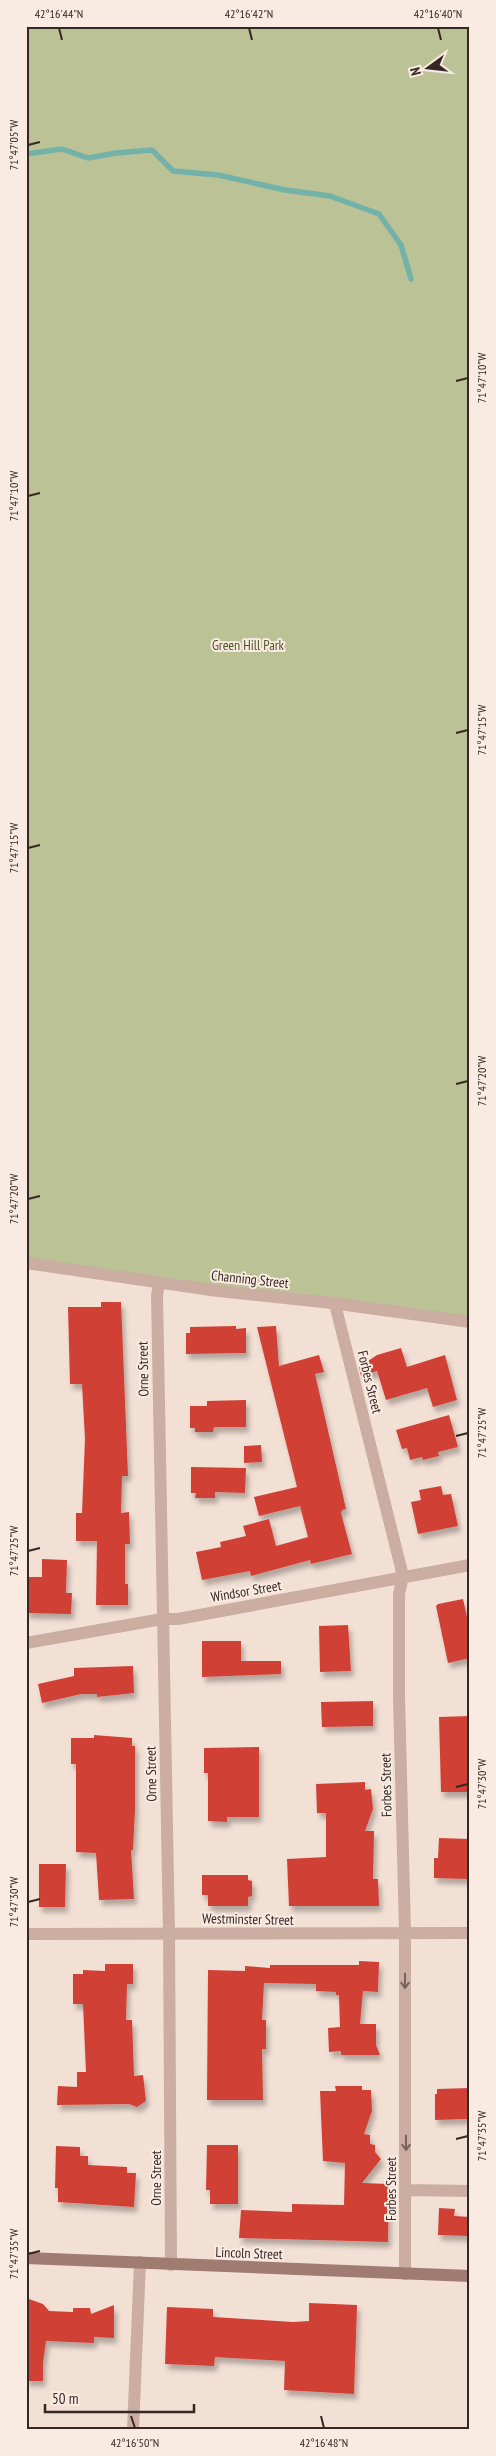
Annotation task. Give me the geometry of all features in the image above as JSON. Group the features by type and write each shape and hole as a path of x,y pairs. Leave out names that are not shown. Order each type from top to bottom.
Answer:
{"main road":[{"name":"Lincoln Street","path":"26,2258 470,2276"}],"street":[{"name":"Channing Street","path":"26,1264 159,1283 470,1322"},
{"name":"Orne Street","path":"159,1283 157,1296 169,1933 171,2265"},
{"name":"Forbes Street","path":"335,1304 403,1576 398,1594 404,1932 405,2274"},
{"name":"Windsor Street","path":"26,1644 162,1619 178,1619 470,1565"},
{"name":"Westminster Street","path":"26,1934 169,1933 277,1935 404,1932 470,1933"},
{"path":"406,2190 470,2191"},
{"path":"132,2430 140,2262"}],"green space":[{"name":"Green Hill Park","path":"26,26 470,26 470,1322 26,1263"}],"building":[{"path":"101,1302 121,1302 128,1476 122,1476 121,1513 129,1512 130,1544 125,1544 125,1584 128,1584 128,1605 96,1605 97,1541 76,1541 76,1513 82,1513 85,1439 82,1384 70,1384 68,1307 101,1307"},
{"path":"236,1326 236,1329 246,1328 246,1353 186,1354 186,1333 190,1333 190,1327"},
{"path":"276,1326 279,1366 319,1355 324,1372 315,1374 346,1509 342,1510 341,1513 352,1554 311,1564 310,1560 251,1576 250,1571 202,1580 196,1552 221,1547 220,1542 246,1536 243,1526 269,1519 276,1546 308,1537 300,1506 259,1516 254,1497 297,1487 257,1327"},
{"path":"401,1348 407,1367 445,1355 457,1400 433,1407 427,1388 386,1400 377,1371 361,1376 359,1367 377,1355"},
{"path":"246,1400 246,1427 214,1427 213,1432 195,1432 195,1428 190,1428 190,1406 207,1406 207,1401"},
{"path":"449,1415 458,1447 438,1452 439,1456 423,1460 422,1457 410,1460 407,1448 402,1449 396,1430"},
{"path":"261,1445 262,1462 244,1463 244,1446"},
{"path":"191,1467 246,1468 245,1493 215,1492 215,1498 195,1498 196,1493 191,1493"},
{"path":"441,1486 443,1495 451,1494 458,1526 418,1534 411,1502 421,1500 419,1490"},
{"path":"42,1559 67,1560 66,1593 72,1593 71,1614 26,1613 26,1577 42,1577"},
{"path":"463,1599 470,1631 470,1658 448,1663 436,1606"},
{"path":"348,1625 351,1671 320,1672 319,1626"},
{"path":"202,1641 241,1641 241,1661 281,1661 281,1674 202,1677"},
{"path":"133,1666 134,1693 97,1697 97,1694 81,1694 42,1703 38,1684 74,1676 74,1668"},
{"path":"373,1701 373,1726 322,1727 321,1702"},
{"path":"470,1716 470,1792 441,1792 439,1717"},
{"path":"94,1735 132,1738 132,1746 135,1746 135,1809 133,1850 131,1850 134,1899 99,1900 96,1853 76,1852 76,1764 71,1764 71,1738 94,1738"},
{"path":"259,1747 259,1817 227,1817 227,1822 208,1821 208,1773 204,1773 204,1748"},
{"path":"365,1782 365,1790 371,1789 373,1809 365,1831 374,1831 373,1879 378,1879 379,1906 289,1906 287,1859 326,1857 326,1813 317,1813 316,1784"},
{"path":"439,1838 469,1839 469,1879 434,1878 434,1858 438,1858"},
{"path":"39,1864 66,1864 65,1907 39,1907"},
{"path":"202,1875 248,1875 248,1880 252,1881 252,1896 248,1897 248,1906 208,1906 208,1895 202,1895"},
{"path":"359,1961 379,1962 378,1992 363,1991 360,2024 376,2024 376,2045 380,2055 341,2055 341,2051 329,2052 328,2028 340,2027 339,1995 336,1995 336,1992 316,1991 316,1984 264,1983 262,2020 266,2020 266,2049 262,2049 263,2100 207,2100 208,1970 245,1971 245,1966 270,1968 270,1965 359,1965"},
{"path":"105,1964 133,1964 133,1984 127,1984 126,2020 132,2020 134,2076 143,2075 146,2101 137,2107 129,2104 57,2105 58,2086 77,2087 77,2072 86,2072 83,2004 73,2004 73,1974 83,1974 83,1970 105,1971"},
{"path":"335,2086 362,2086 362,2090 371,2090 372,2111 364,2134 370,2135 370,2144 375,2145 375,2152 381,2159 362,2183 389,2184 388,2242 239,2238 241,2210 292,2212 292,2204 344,2205 345,2163 323,2161 320,2091 336,2091"},
{"path":"470,2088 470,2115 467,2115 467,2119 435,2120 435,2094 437,2094 437,2089"},
{"path":"207,2145 238,2145 238,2204 210,2204 210,2190 206,2190"},
{"path":"56,2146 80,2147 80,2156 88,2156 88,2165 127,2167 127,2173 136,2173 134,2207 58,2202 58,2188 55,2188"},
{"path":"439,2208 455,2209 454,2216 470,2217 470,2236 438,2235"},
{"path":"26,2298 43,2304 49,2311 73,2312 73,2308 90,2308 91,2314 114,2305 114,2338 94,2337 94,2343 46,2341 43,2381 26,2381"},
{"path":"309,2303 357,2305 354,2394 284,2390 285,2361 215,2357 214,2366 165,2364 167,2307 213,2309 213,2317 293,2322 309,2321"}],"waterway":[{"path":"26,154 62,149 88,158 152,150 173,171 218,175 285,190 330,196 379,214 401,245 411,279"}]}
